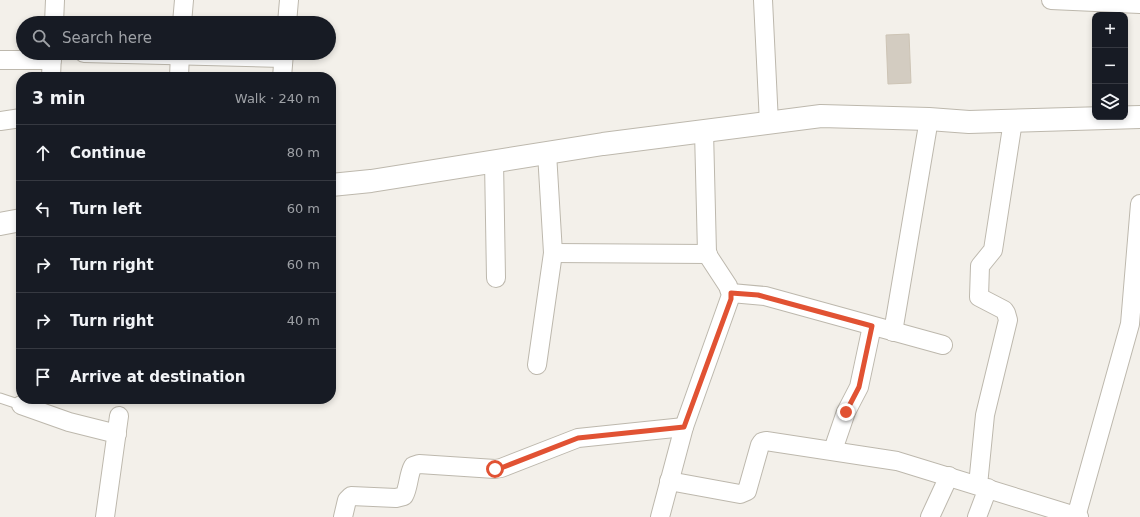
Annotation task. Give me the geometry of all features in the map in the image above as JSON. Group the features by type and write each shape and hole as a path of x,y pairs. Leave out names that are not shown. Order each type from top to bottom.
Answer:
{"street":[{"path":"54,16 55,0"},
{"path":"183,16 184,0"},
{"path":"288,16 289,0"},
{"path":"762,0 770,123"},
{"path":"1051,0 1140,4"},
{"path":"0,60 52,63"},
{"path":"179,72 180,60"},
{"path":"282,72 284,60"},
{"path":"336,184 371,181 604,144 821,116 929,119 969,122 1140,117"},
{"path":"0,121 16,119"},
{"path":"893,332 929,119"},
{"path":"977,517 983,487 985,415 1008,320 1008,316 1004,310 979,297 980,270 982,263 993,250 1013,121"},
{"path":"660,517 684,427 731,299 731,293 728,286 708,254 706,247 704,131"},
{"path":"537,365 553,253 547,153"},
{"path":"494,161 496,278"},
{"path":"669,481 744,494 747,491 762,442 766,441 833,450 897,461 1077,517 1128,334 1137,281 1140,204"},
{"path":"0,224 16,221"},
{"path":"553,253 708,254"},
{"path":"731,293 758,295 943,345"},
{"path":"833,450 846,412 859,387 872,326"},
{"path":"21,405 69,422 117,434"},
{"path":"105,517 119,416"},
{"path":"343,517 347,500 351,496 396,498 404,496 411,469 419,464 495,469 578,438 684,427"},
{"path":"930,517 949,476"}],"lane":[{"path":"0,398 16,403"}],"building":[{"path":"909,34 911,83 888,84 886,35"}],"route":[{"path":"495,469 584,436 684,427 731,299 731,293 758,295 872,326 859,387 846,412"}]}
